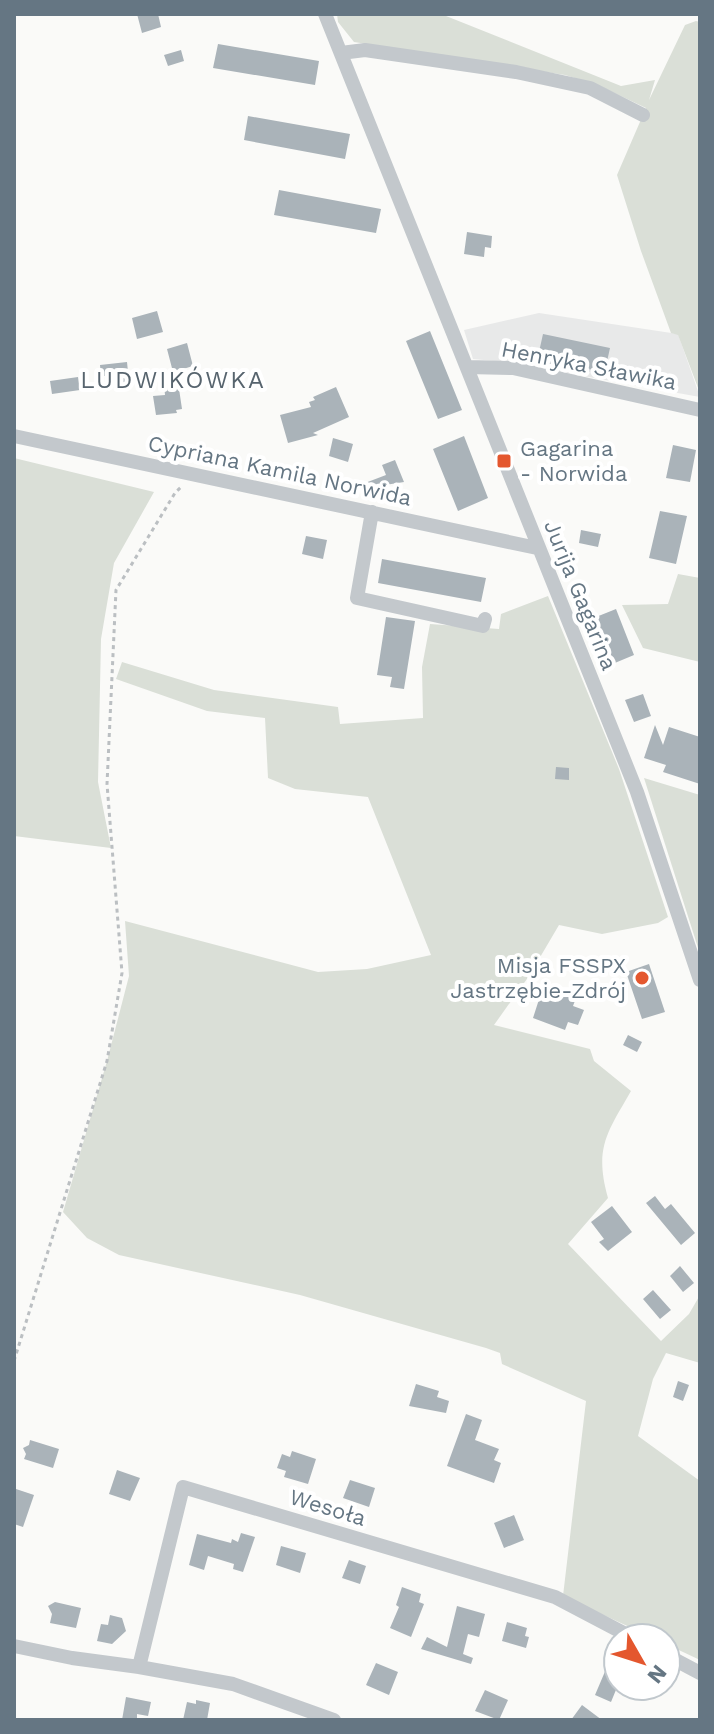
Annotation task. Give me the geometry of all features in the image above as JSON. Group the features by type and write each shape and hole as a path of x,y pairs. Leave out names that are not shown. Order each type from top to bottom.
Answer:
{"street":[{"name":"Jurija Gagarina","path":"325,14 637,792 700,980"},
{"path":"341,53 365,50 516,72 590,88 643,115"},
{"name":"Henryka Sławika","path":"468,367 513,368 700,410"},
{"name":"Cypriana Kamila Norwida","path":"14,436 537,548"},
{"path":"372,512 357,598 483,626 485,619"},
{"name":"Wesoła","path":"139,1667 183,1487 555,1597 603,1622"},
{"path":"14,1646 233,1684 334,1720"},
{"path":"682,1663 700,1673"}],"path":[{"path":"14,1361 107,1061 122,973 107,784 116,590 175,493 194,475"}],"shaded area":[{"path":"337,14 441,14 621,86 655,80 649,100 685,25 700,22 700,393 678,335 671,333 617,175 646,108 600,86 565,75 354,42 338,22"},
{"path":"539,313 678,334 700,397 473,359 464,330"},
{"path":"14,458 154,492 114,563 101,639 98,782 111,848 14,836"},
{"path":"678,574 700,578 700,662 643,648 622,605 668,604"},
{"path":"548,596 619,769 668,917 658,923 602,934 559,925 529,976 494,1025 590,1049 594,1061 631,1091 605,1142 602,1166 608,1198 568,1244 661,1341 689,1314 700,1295 700,1363 666,1353 653,1379 638,1436 700,1481 700,1660 682,1652 682,1622 619,1622 563,1596 586,1401 502,1364 500,1353 486,1348 300,1295 119,1255 87,1238 63,1212 129,976 125,921 318,972 367,969 431,955 368,797 295,789 268,778 265,718 207,711 116,679 122,662 214,690 338,707 340,724 423,718 422,667 430,624 499,629 501,614"},
{"path":"644,778 700,795 700,954"}],"building":[{"path":"137,14 158,14 161,27 142,33"},
{"path":"218,44 319,61 315,85 213,68"},
{"path":"181,50 184,61 168,66 164,55"},
{"path":"248,116 350,134 345,159 244,140"},
{"path":"279,190 381,209 376,233 274,215"},
{"path":"467,232 492,236 491,248 485,247 484,257 464,254"},
{"path":"157,311 163,332 137,339 132,318"},
{"path":"430,331 462,410 438,419 406,341"},
{"path":"543,334 610,348 604,375 537,361"},
{"path":"187,343 193,366 173,372 167,349"},
{"path":"127,362 129,382 107,384 106,376 101,376 100,365"},
{"path":"78,377 80,390 52,394 50,381"},
{"path":"178,382 182,409 176,410 177,413 156,415 153,396 165,395 164,384"},
{"path":"336,387 349,417 313,433 318,435 288,443 280,415 311,407 309,402 315,400 313,397"},
{"path":"464,436 488,498 458,511 433,449"},
{"path":"333,438 353,444 348,462 329,456"},
{"path":"673,445 696,450 690,482 666,478"},
{"path":"395,460 404,482 366,488 365,483 386,475 382,465"},
{"path":"660,511 687,516 676,564 649,558"},
{"path":"581,530 601,534 598,547 579,543"},
{"path":"306,536 327,540 323,559 302,554"},
{"path":"382,559 486,578 481,602 378,583"},
{"path":"616,609 634,655 610,665 591,619"},
{"path":"386,617 415,621 404,689 390,687 392,677 377,675"},
{"path":"643,694 651,716 634,722 625,700"},
{"path":"655,725 663,745 669,727 700,737 700,784 663,772 666,765 644,758"},
{"path":"556,767 569,768 569,780 555,779"},
{"path":"649,964 665,1012 642,1019 626,972"},
{"path":"543,987 576,998 573,1006 584,1010 578,1025 568,1022 565,1030 533,1018"},
{"path":"628,1035 642,1042 637,1052 623,1045"},
{"path":"655,1196 665,1209 671,1204 695,1233 681,1245 646,1203"},
{"path":"612,1206 632,1232 608,1251 599,1242 604,1239 591,1222"},
{"path":"680,1266 694,1283 683,1292 670,1276"},
{"path":"653,1290 671,1310 660,1319 643,1299"},
{"path":"678,1381 689,1385 683,1401 673,1397"},
{"path":"416,1384 439,1391 437,1397 449,1401 446,1413 409,1406"},
{"path":"466,1414 482,1420 475,1440 499,1449 494,1460 501,1463 494,1483 447,1466"},
{"path":"30,1440 59,1449 53,1468 24,1459 26,1454 23,1448 29,1445"},
{"path":"292,1451 316,1459 308,1484 284,1477 286,1471 277,1468 282,1454 290,1457"},
{"path":"117,1470 140,1478 130,1501 109,1494"},
{"path":"350,1480 375,1488 369,1507 343,1498"},
{"path":"16,1489 34,1495 23,1527 14,1524"},
{"path":"514,1515 524,1540 504,1548 494,1523"},
{"path":"241,1533 255,1537 243,1572 233,1569 234,1564 208,1556 204,1570 189,1565 197,1534 231,1543 232,1539 238,1542"},
{"path":"281,1546 306,1553 300,1573 276,1565"},
{"path":"349,1560 366,1566 360,1584 342,1578"},
{"path":"402,1587 421,1594 419,1602 424,1604 411,1637 390,1628 399,1607 396,1605"},
{"path":"55,1602 81,1608 76,1628 50,1623 52,1614 48,1606"},
{"path":"457,1606 485,1614 479,1637 468,1634 463,1654 473,1658 471,1664 421,1649 427,1637 447,1647"},
{"path":"110,1615 122,1618 126,1631 112,1644 97,1641 101,1624 108,1625"},
{"path":"507,1622 527,1628 525,1636 529,1637 526,1648 502,1641"},
{"path":"376,1663 398,1672 389,1695 366,1685"},
{"path":"602,1679 602,1698 595,1695"},
{"path":"485,1690 508,1700 499,1720 475,1711"},
{"path":"126,1697 151,1702 148,1716 137,1714 137,1720 122,1720"},
{"path":"196,1700 210,1703 207,1720 183,1720 187,1702 196,1704"},
{"path":"582,1705 602,1720 571,1720"}],"place":[{"name":"Gagarina - Norwida","path":"504,461"},
{"name":"Misja FSSPX Jastrzębie-Zdrój","path":"642,978"}],"district":[{"name":"LUDWIKÓWKA","path":"173,380"}]}
